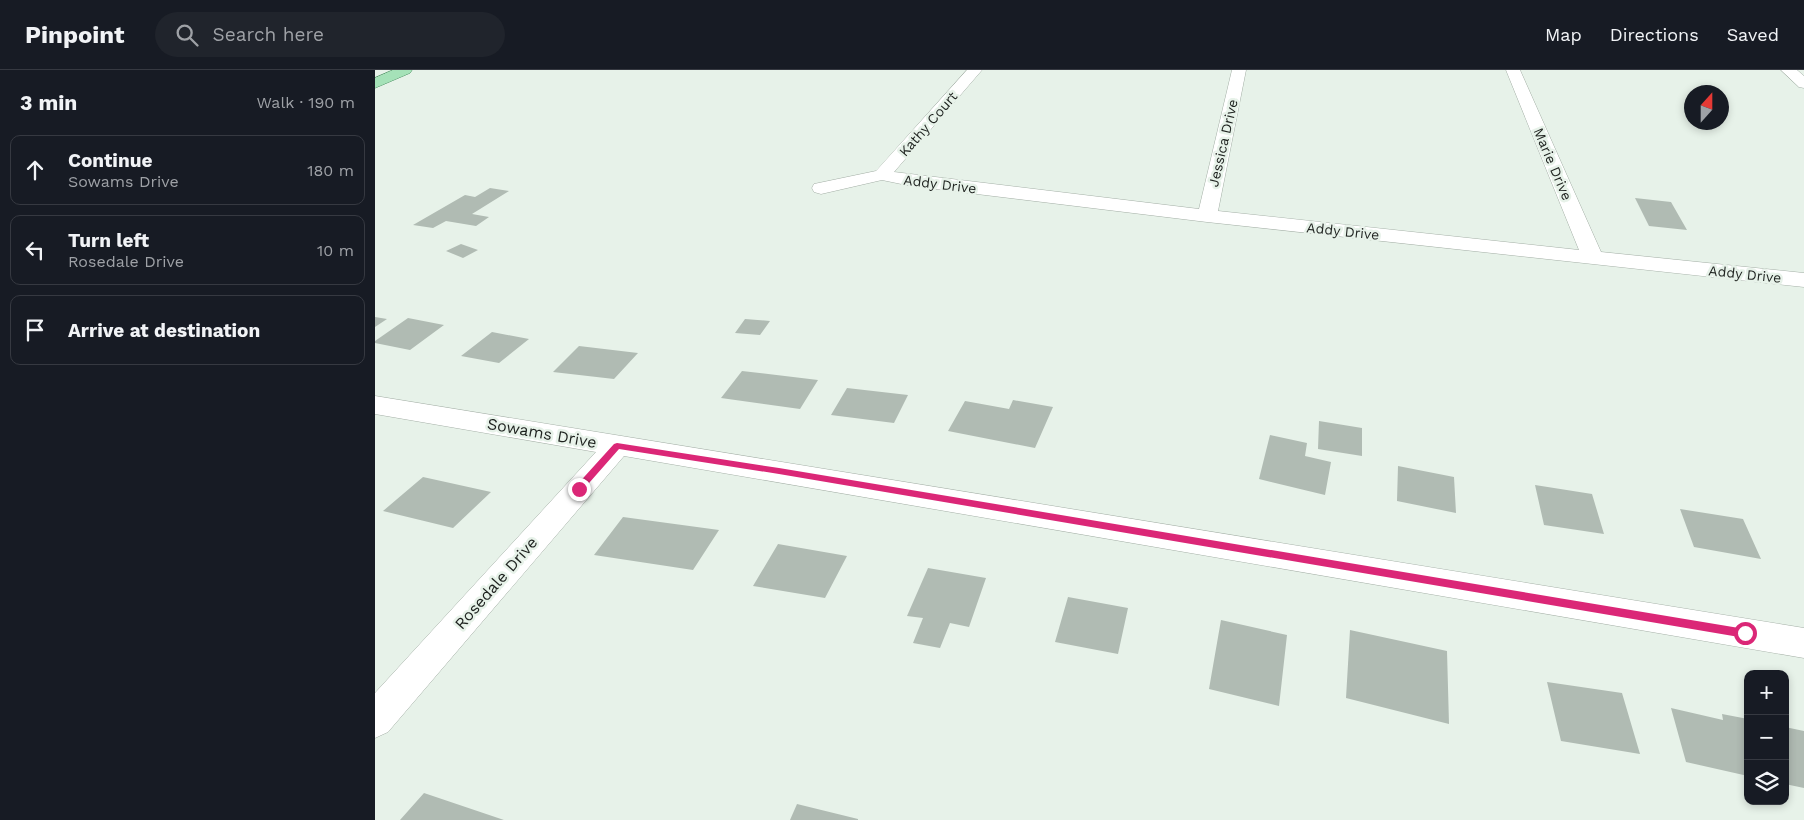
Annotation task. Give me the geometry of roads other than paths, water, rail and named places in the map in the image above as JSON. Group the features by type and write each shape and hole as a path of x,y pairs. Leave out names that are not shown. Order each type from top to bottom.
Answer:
{"main road":[{"path":"375,84 405,70"}],"street":[{"name":"Kathy Court","path":"882,175 975,70"},
{"name":"Jessica Drive","path":"1207,216 1239,70"},
{"name":"Marie Drive","path":"1513,70 1593,258"},
{"path":"1788,70 1804,84"},
{"path":"821,188 882,175"},
{"name":"Addy Drive","path":"882,175 911,181 1207,216 1804,280"},
{"name":"Sowams Drive","path":"375,405 1804,643"},
{"name":"Rosedale Drive","path":"375,720 617,446"}]}
